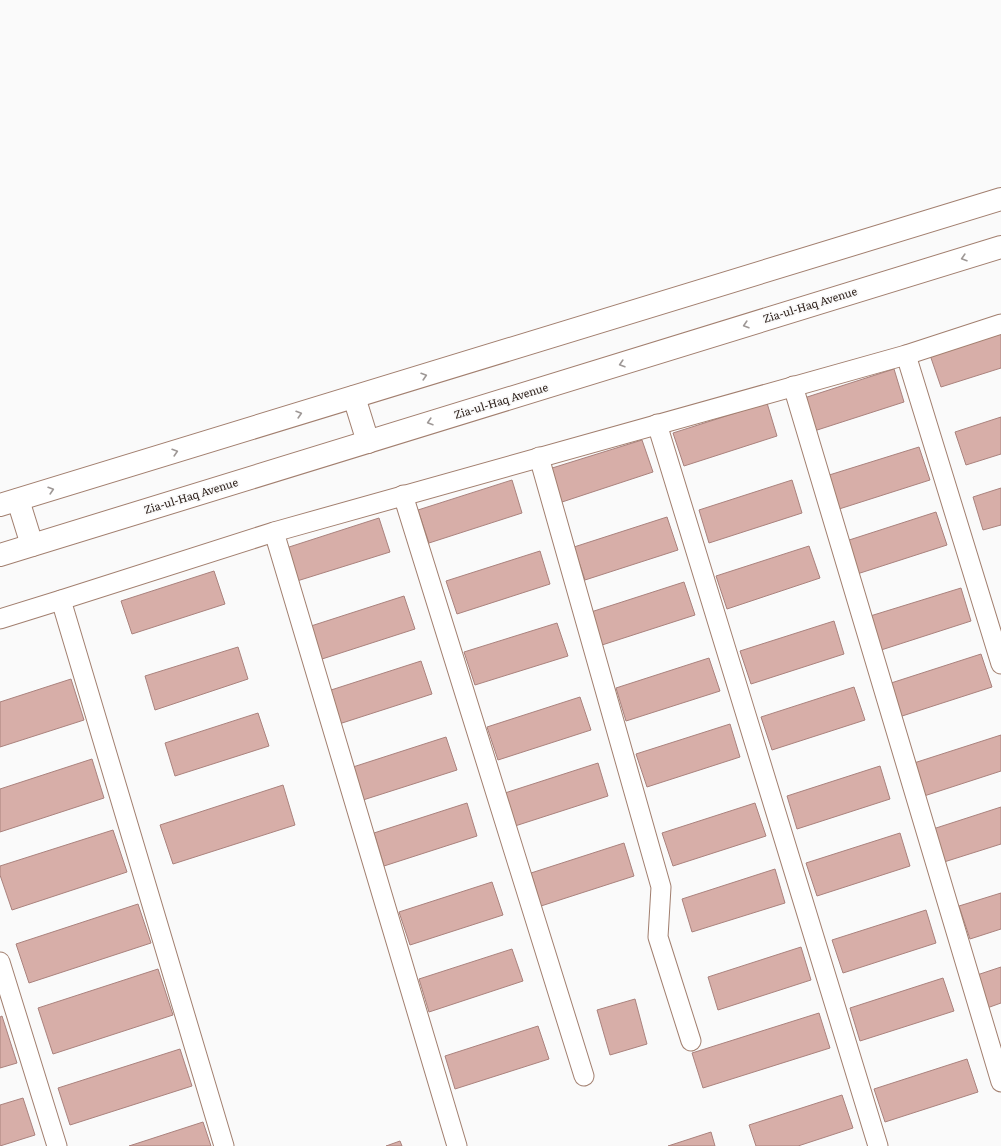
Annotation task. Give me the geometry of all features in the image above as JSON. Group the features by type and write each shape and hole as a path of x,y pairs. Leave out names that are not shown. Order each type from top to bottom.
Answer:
{"street":[{"path":"32,545 9,502 1001,199"},
{"name":"Zia-ul-Haq Avenue","path":"0,555 1001,247"},
{"path":"0,619 274,532 906,355 1001,324"},
{"path":"906,355 1001,664"},
{"path":"793,386 1001,1082"},
{"path":"354,397 368,442"},
{"path":"657,424 878,1146"},
{"path":"539,457 661,887 658,937 691,1041"},
{"path":"403,495 584,1076"},
{"path":"274,532 457,1146"},
{"path":"61,600 224,1146"},
{"path":"0,962 57,1146"}],"building":[{"path":"1001,332 1001,368 941,387 930,355"},
{"path":"894,369 904,402 811,432 801,399"},
{"path":"767,403 777,436 684,466 673,433"},
{"path":"1001,417 1001,454 966,465 955,432"},
{"path":"642,440 653,472 559,503 549,469"},
{"path":"919,447 930,480 836,510 826,476"},
{"path":"512,480 522,513 429,543 418,510"},
{"path":"792,480 802,513 709,543 699,510"},
{"path":"1001,488 1001,525 983,530 973,497"},
{"path":"936,512 947,545 854,575 843,542"},
{"path":"667,517 678,550 585,580 574,547"},
{"path":"379,518 390,552 297,581 286,548"},
{"path":"809,546 820,578 727,609 716,576"},
{"path":"540,551 550,584 457,614 446,581"},
{"path":"214,571 225,604 132,634 121,601"},
{"path":"684,582 695,615 602,645 591,612"},
{"path":"961,588 971,621 878,651 867,617"},
{"path":"404,596 415,629 322,659 311,626"},
{"path":"834,621 844,654 751,684 740,651"},
{"path":"557,623 568,656 475,685 464,652"},
{"path":"238,647 248,679 155,710 145,676"},
{"path":"981,654 992,687 899,717 888,684"},
{"path":"709,658 720,691 626,721 616,688"},
{"path":"421,661 432,694 339,724 328,691"},
{"path":"71,679 84,720 0,747 0,702"},
{"path":"854,687 865,720 772,750 761,717"},
{"path":"580,697 591,730 498,760 487,727"},
{"path":"258,713 269,746 175,776 165,743"},
{"path":"730,724 740,757 647,787 636,754"},
{"path":"1001,735 1001,771 924,796 914,763"},
{"path":"446,737 457,770 363,800 353,767"},
{"path":"92,759 104,798 0,832 0,789"},
{"path":"598,763 608,796 515,826 505,793"},
{"path":"880,766 890,799 797,829 787,796"},
{"path":"283,785 295,825 173,864 160,825"},
{"path":"467,803 477,836 384,866 374,833"},
{"path":"755,803 766,836 673,866 662,833"},
{"path":"1001,807 1001,844 944,862 933,829"},
{"path":"113,830 127,872 12,910 0,875 0,866"},
{"path":"900,833 910,866 817,896 806,863"},
{"path":"624,843 634,876 541,906 531,873"},
{"path":"775,869 785,903 692,932 682,899"},
{"path":"492,882 503,915 410,945 399,912"},
{"path":"1001,893 1001,929 970,939 959,906"},
{"path":"138,904 151,943 29,983 16,944"},
{"path":"926,910 936,943 843,973 832,940"},
{"path":"801,947 811,980 718,1010 708,977"},
{"path":"512,949 523,981 429,1012 419,979"},
{"path":"1001,967 1001,1003 987,1008 977,975"},
{"path":"158,969 173,1015 53,1054 38,1008"},
{"path":"943,978 954,1011 860,1041 850,1008"},
{"path":"635,999 647,1044 610,1055 597,1010"},
{"path":"819,1013 830,1048 703,1088 692,1053"},
{"path":"2,1016 17,1063 0,1068 0,1017"},
{"path":"538,1026 549,1059 455,1089 445,1056"},
{"path":"180,1049 192,1086 70,1125 58,1088"},
{"path":"967,1059 978,1092 885,1122 874,1089"},
{"path":"842,1095 853,1128 798,1146 756,1146 749,1125"},
{"path":"23,1098 35,1135 0,1146 0,1105"},
{"path":"203,1122 211,1146 129,1146"},
{"path":"711,1132 715,1146 668,1146"},
{"path":"400,1141 402,1146 386,1146"}]}
